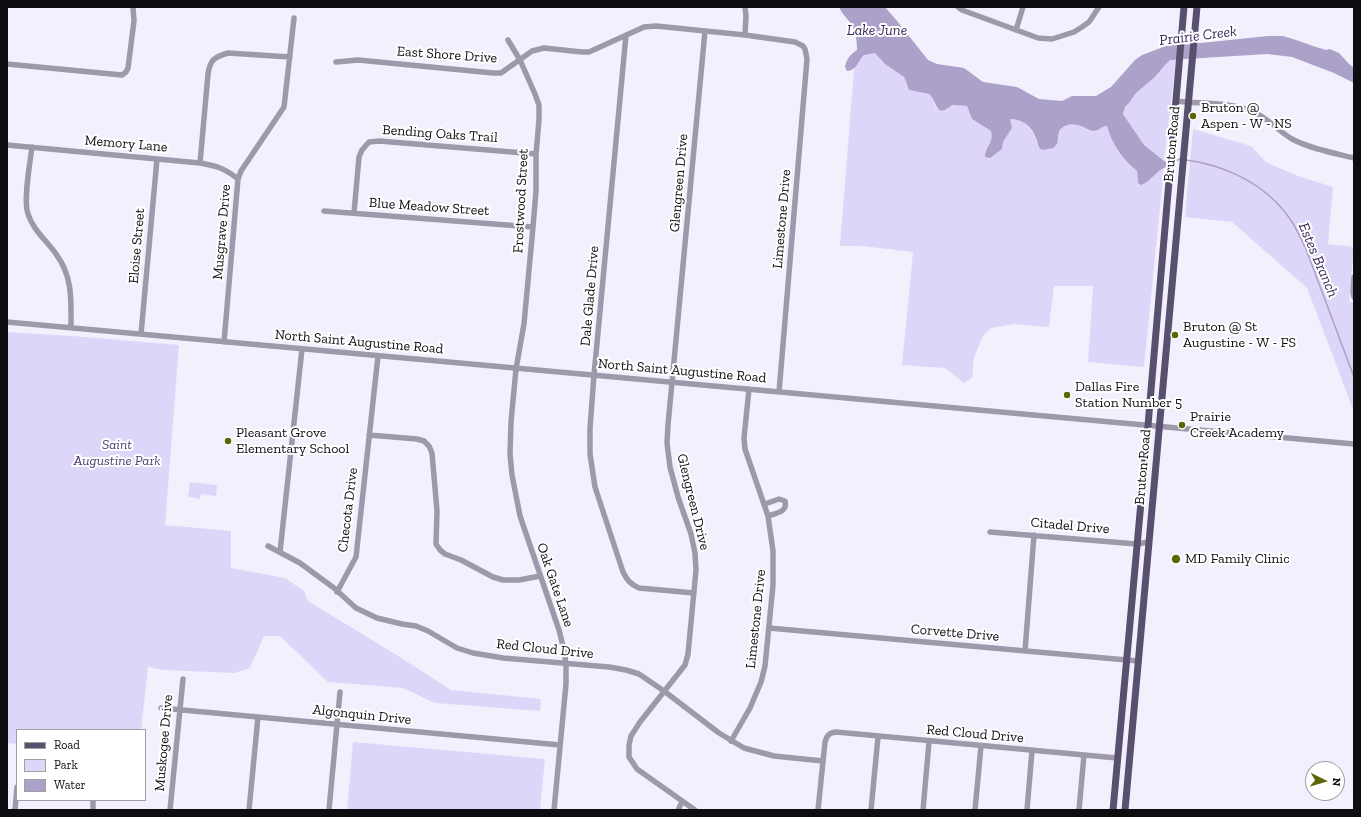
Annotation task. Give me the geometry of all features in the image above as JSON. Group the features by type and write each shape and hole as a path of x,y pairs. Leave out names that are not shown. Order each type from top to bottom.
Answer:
{"main road":[{"name":"Bruton Road","path":"1113,810 1184,7"},
{"name":"Bruton Road","path":"1125,810 1197,7"},
{"path":"1161,277 1173,278"},
{"path":"1120,732 1132,733"},
{"path":"1118,758 1129,758"}],"street":[{"path":"7,64 122,75 128,68 134,21 133,7"},
{"path":"744,35 746,16 745,7"},
{"path":"958,7 962,10 1038,38 1052,39 1074,32 1089,22 1099,7"},
{"path":"1016,30 1023,7"},
{"name":"Musgrave Drive","path":"224,342 238,179 241,170 284,107 294,18"},
{"name":"East Shore Drive","path":"336,62 358,60 501,73 532,51 544,48 589,52 644,27 656,26 795,42 803,46 805,49"},
{"name":"Glengreen Drive","path":"695,810 637,769 629,757 628,745 640,722 685,665 688,654 696,570 695,553 691,534 678,497 670,467 667,443 705,31"},
{"name":"Dale Glade Drive","path":"626,35 594,375 590,454 595,487 623,572 631,584 639,588 694,592"},
{"name":"Frostwood Street","path":"508,40 520,60 539,105 533,227 524,324 516,368"},
{"name":"Limestone Drive","path":"779,392 806,73 807,59 805,49"},
{"path":"200,163 208,74 209,66 212,60 218,56 228,53 290,57"},
{"path":"1176,101 1231,106 1254,111 1300,143 1354,158"},
{"name":"Bending Oaks Trail","path":"354,213 360,157 362,150 369,142 379,141 536,154"},
{"name":"Memory Lane","path":"7,145 200,163 225,169 238,179"},
{"path":"32,147 26,201 28,214 33,225 57,255 66,270 71,293 71,327"},
{"name":"Eloise Street","path":"141,334 157,159"},
{"name":"Blue Meadow Street","path":"324,211 533,227"},
{"path":"1354,277 1354,297"},
{"name":"North Saint Augustine Road","path":"7,322 1354,444"},
{"path":"280,552 302,349"},
{"name":"Checota Drive","path":"337,592 356,557 378,356"},
{"name":"Oak Gate Lane","path":"516,368 511,422 510,454 512,475 520,516 559,630 566,664 566,684 554,810"},
{"name":"Limestone Drive","path":"731,741 750,708 761,682 765,666 774,565 772,538 768,516 745,449 744,438 749,389"},
{"path":"370,435 417,439 424,441 429,446 432,453 438,511 436,544 440,550 492,577 503,580 519,580 540,576"},
{"path":"764,504 778,499 785,501 786,504 782,511 768,516"},
{"name":"Citadel Drive","path":"990,532 1137,544 1149,542"},
{"path":"1025,651 1034,535"},
{"name":"Red Cloud Drive","path":"268,546 300,563 362,612 386,621 416,626 466,652 503,658 609,667 639,674 664,691 719,734 744,748 774,756 823,761 827,736 830,733 836,732 929,742 1118,758"},
{"name":"Corvette Drive","path":"769,628 1138,662"},
{"name":"Muskogee Drive","path":"170,810 182,679"},
{"path":"329,810 340,692"},
{"name":"Algonquin Drive","path":"161,708 560,745"},
{"path":"249,810 258,717"},
{"path":"871,810 878,737"},
{"path":"923,810 929,742"},
{"path":"975,810 981,746"},
{"path":"1027,810 1032,751"},
{"path":"1079,810 1084,755"},
{"path":"818,810 823,761"},
{"path":"15,810 16,798"},
{"path":"678,810 682,802"}],"green space":[{"path":"871,52 875,53 881,60 904,77 907,81 909,90 932,96 936,108 946,110 952,105 967,106 972,119 991,131 992,140 985,153 1002,149 1003,142 1012,128 1009,119 1015,119 1025,123 1032,131 1038,146 1058,140 1058,135 1062,127 1065,125 1077,124 1083,126 1089,131 1108,126 1118,151 1137,171 1138,183 1152,177 1156,172 1164,167 1144,367 1088,362 1093,286 1054,286 1049,327 1014,324 991,328 983,336 974,357 972,378 964,383 945,368 902,365 913,252 861,246 840,246 854,69 864,55"},
{"path":"1176,59 1164,160 1144,145 1123,114 1125,107 1136,93 1155,77 1170,60"},
{"path":"1193,129 1251,146 1266,162 1298,176 1333,187 1328,244 1354,247 1349,302 1354,302 1354,412 1307,288 1232,222 1185,217"},
{"name":"Saint Augustine Park","path":"7,332 179,345 165,525 231,531 231,568 285,578 304,591 308,601 451,690 541,699 540,711 435,703 403,688 328,682 280,636 264,636 250,668 234,673 164,670 148,667 141,729 16,729 16,744 7,743"},
{"path":"190,482 217,485 216,496 201,494 200,499 188,497"},
{"path":"353,742 545,759 540,810 347,810"}],"water":[{"name":"Lake June","path":"839,7 885,7 928,60 937,64 964,68 983,82 1017,87 1039,99 1062,101 1072,96 1096,96 1111,87 1135,60 1142,55 1171,44 1182,45 1268,36 1283,36 1326,50 1330,49 1339,53 1354,68 1354,83 1334,73 1292,57 1267,54 1170,60 1155,77 1136,93 1125,107 1123,114 1144,145 1167,163 1166,167 1141,185 1138,183 1137,171 1118,151 1107,126 1093,131 1078,125 1066,125 1059,132 1057,144 1053,148 1042,150 1038,146 1033,132 1025,123 1010,119 1012,128 1003,142 1002,149 990,158 985,157 985,153 992,135 991,131 972,119 967,106 952,105 942,111 940,110 929,94 909,90 904,77 885,64 875,53 864,55 853,69 847,71 845,67 847,61 857,50 856,40 852,25"}],"waterway":[{"name":"Estes Branch","path":"1173,162 1180,159"},
{"name":"Estes Branch","path":"1186,160 1230,172 1258,187 1281,207 1297,230 1306,249 1354,377"}],"place":[{"name":"Bruton @ Aspen - W - NS","path":"1193,116"},
{"name":"Bruton @ St Augustine - W - FS","path":"1175,335"},
{"name":"Dallas Fire Station Number 5","path":"1067,395"},
{"name":"Prairie Creek Academy","path":"1182,425"},
{"name":"Pleasant Grove Elementary School","path":"228,441"},
{"name":"MD Family Clinic","path":"1176,559"}],"water label":[{"name":"Prairie Creek","path":"1198,36"}]}
